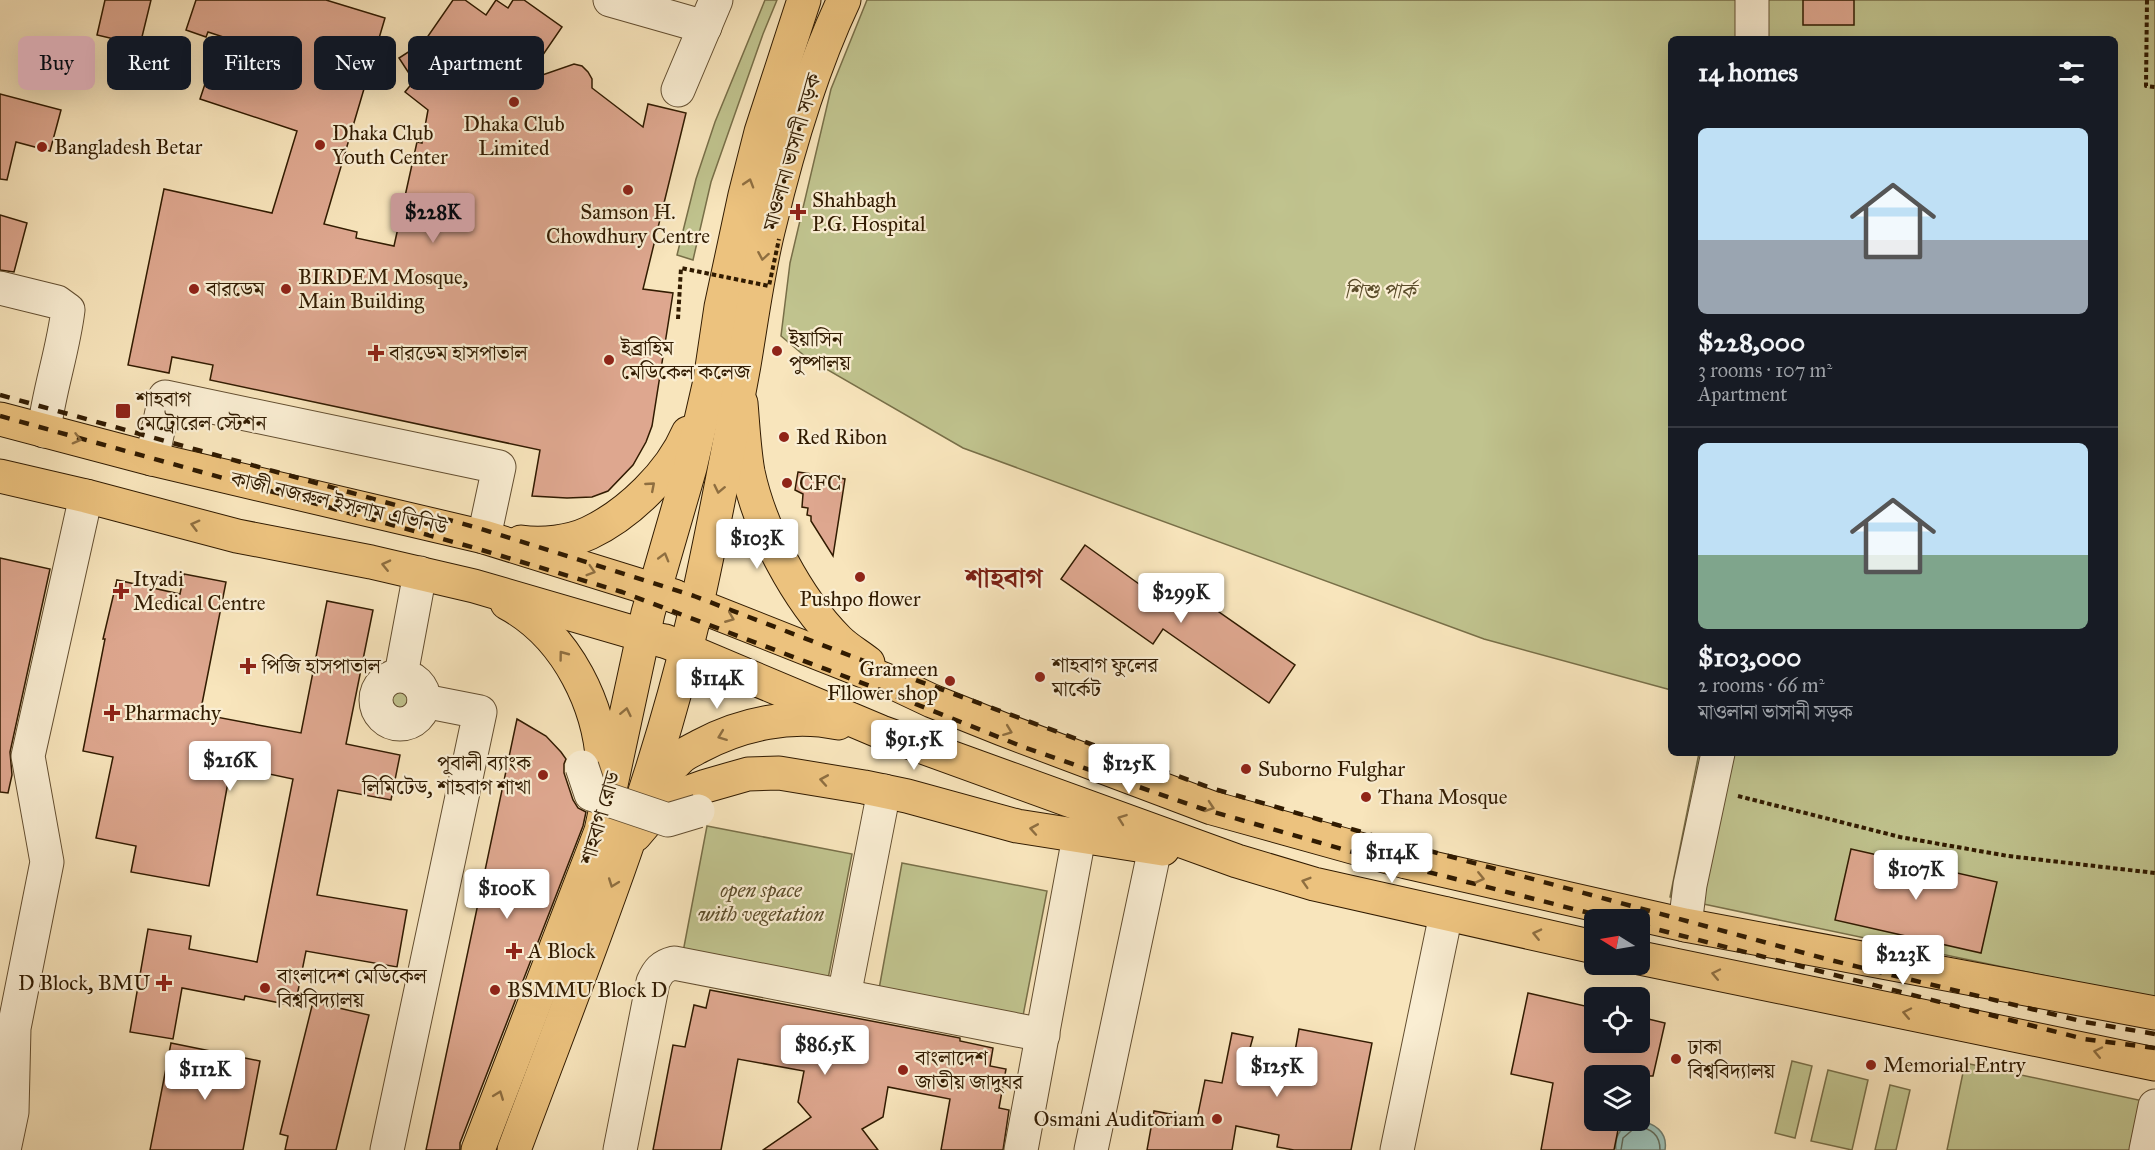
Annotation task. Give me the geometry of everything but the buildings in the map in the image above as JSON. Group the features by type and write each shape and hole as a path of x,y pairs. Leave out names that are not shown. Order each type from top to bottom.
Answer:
{"main road":[{"name":"মাওলানা ভাসানী সড়ক","path":"670,619 690,468 724,385 728,275 761,132 804,0"},
{"name":"মাওলানা ভাসানী সড়ক","path":"670,619 724,385 769,224 802,109 832,25 844,0"},
{"path":"484,537 533,543 560,541 589,533 619,515 660,479 724,385"},
{"path":"724,385 765,524 786,571 810,607 839,641 896,684"},
{"name":"কাজী নজরুল ইসলাম এভিনিউ","path":"0,419 152,459 484,537 670,619"},
{"path":"0,476 237,536 474,586 670,619 896,684 992,725 1212,808 1406,862 1684,925 2155,1013"},
{"path":"474,586 522,611 548,634 570,663 586,694 600,735 603,772 614,837"},
{"path":"670,619 881,732"},
{"name":"শাহবাগ রোড","path":"514,1150 614,837 670,619"},
{"name":"শাহবাগ রোড","path":"478,1150 614,837 652,770 670,619"},
{"path":"614,837 681,756 719,736 767,722 819,719 881,732 1237,861 1314,884 1584,945"},
{"path":"614,837 678,796 748,774 779,773 884,791 1017,826 1237,861"},
{"path":"1650,960 2155,1064"}],"street":[{"path":"610,0 711,14 678,90"},
{"path":"1752,36 1757,1"},
{"path":"0,288 57,302 68,310 44,431"},
{"path":"152,459 165,397 499,467 484,537"},
{"path":"4,1150 12,1112 14,1028 47,862 28,756 86,496"},
{"path":"401,675 420,573"},
{"path":"401,675 415,681 423,694 424,701 418,716 405,724 397,724 382,717 377,710 376,693 385,679 401,675"},
{"path":"387,1150 480,712 424,701"},
{"path":"1684,925 1690,885 1717,756"},
{"path":"582,767 591,794 668,820 698,811"},
{"path":"844,996 884,791"},
{"path":"1021,1150 1079,837"},
{"path":"1091,1150 1155,848"},
{"path":"1397,1150 1446,914"},
{"path":"620,1150 653,982 664,965 674,963 1043,1035"},
{"path":"2146,1150 2155,1106"}],"path":[{"path":"2147,0 2146,86 2155,87"},
{"path":"678,320 681,268 769,286 780,239"},
{"path":"1735,795 1900,837 2008,856 2155,873"}],"green space":[{"path":"765,0 777,0 711,182 693,260 677,255 696,179 715,122"},
{"name":"শিশু পার্ক","path":"867,0 2155,0 2155,999 1670,897 1698,756 2118,756 2118,36 1668,36 1668,689 1484,639 963,448 807,358 781,336 790,263 831,89"},
{"path":"398,686 408,690 412,700 408,710 398,714 388,710 384,700 388,690"},
{"name":"open space with vegetation","path":"707,826 852,854 828,979 683,952"},
{"path":"902,863 1047,891 1023,1016 879,989"},
{"path":"1792,1061 1812,1066 1795,1138 1775,1133"},
{"path":"1965,1063 2148,1102 2138,1150 1947,1150"},
{"path":"1828,1070 1868,1080 1852,1150 1811,1141"},
{"path":"1890,1085 1910,1090 1896,1150 1875,1150"}],"water":[{"path":"1650,1124 1662,1133 1665,1150 1616,1150 1620,1131 1650,1131"}],"railway":[{"path":"0,395 478,528 694,596 1208,787 1382,838 1830,960 2085,1022 2155,1034"},
{"path":"0,416 475,548 622,592 1026,748 1203,809 1373,858 1584,912"},
{"path":"1650,928 2084,1039 2155,1048"}],"place":[{"name":"Dhaka Club Limited","path":"514,102"},
{"name":"Dhaka Club Youth Center","path":"320,145"},
{"name":"Bangladesh Betar","path":"42,147"},
{"name":"Samson H. Chowdhury Centre","path":"628,190"},
{"name":"Shahbagh P.G. Hospital","path":"798,212"},
{"name":"বারডেম","path":"194,289"},
{"name":"BIRDEM Mosque, Main Building","path":"286,289"},
{"name":"ইয়াসিন পুষ্পালয়","path":"777,351"},
{"name":"বারডেম হাসপাতাল","path":"376,353"},
{"name":"ইব্রাহিম মেডিকেল কলেজ","path":"609,360"},
{"name":"শাহবাগ মেট্রোরেল স্টেশন","path":"123,411"},
{"name":"Red Ribon","path":"784,437"},
{"name":"CFC","path":"787,483"},
{"name":"Pushpo flower","path":"860,577"},
{"name":"Ityadi Medical Centre","path":"121,591"},
{"name":"পিজি হাসপাতাল","path":"248,666"},
{"name":"শাহবাগ ফুলের মার্কেট","path":"1040,677"},
{"name":"Grameen Fllower shop","path":"950,681"},
{"name":"Pharmachy","path":"112,713"},
{"name":"Suborno Fulghar","path":"1246,769"},
{"name":"পূবালী ব্যাংক লিমিটেড, শাহবাগ শাখা","path":"543,775"},
{"name":"Thana Mosque","path":"1366,797"},
{"name":"A Block","path":"514,951"},
{"name":"D Block, BMU","path":"164,983"},
{"name":"বাংলাদেশ মেডিকেল বিশ্ববিদ্যালয়","path":"265,988"},
{"name":"BSMMU Block D","path":"495,990"},
{"name":"ঢাকা বিশ্ববিদ্যালয়","path":"1676,1059"},
{"name":"Memorial Entry","path":"1871,1065"},
{"name":"বাংলাদেশ জাতীয় জাদুঘর","path":"903,1070"},
{"name":"Osmani Auditoriam","path":"1217,1119"}],"district":[{"name":"শাহবাগ","path":"1004,577"}]}
